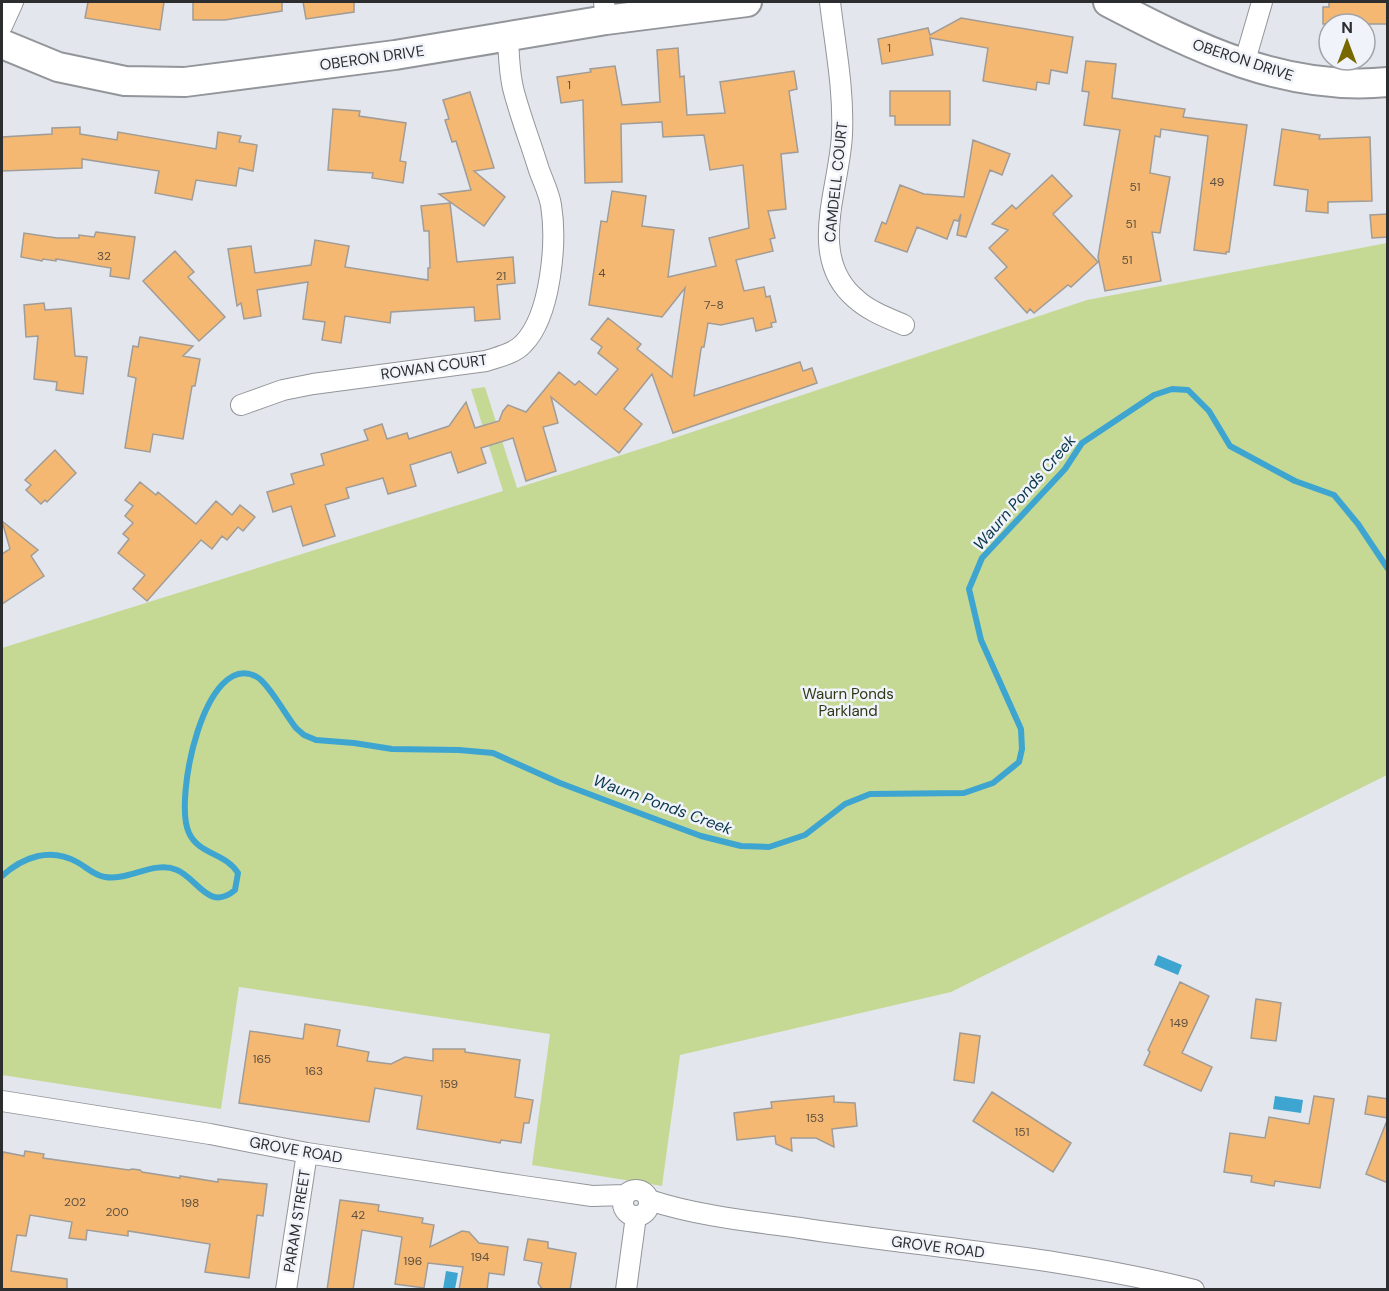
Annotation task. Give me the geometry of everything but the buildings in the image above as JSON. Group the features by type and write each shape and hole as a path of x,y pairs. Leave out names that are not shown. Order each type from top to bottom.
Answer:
{"street":[{"path":"2,26 14,2"},
{"name":"OBERON DRIVE","path":"2,44 58,67 125,81 186,82 508,38 605,11 747,2"},
{"name":"CAMDELL COURT","path":"830,2 842,101 840,162 829,233 830,260 840,281 856,300 904,325"},
{"name":"OBERON DRIVE","path":"1108,2 1183,41 1244,64 1326,83 1388,82"},
{"path":"1244,64 1262,2"},
{"name":"ROWAN COURT","path":"241,405 283,390 314,384 486,361 521,346 533,333 542,312 548,281 553,222 550,202 513,92 508,38"},
{"name":"GROVE ROAD","path":"2,1101 210,1134 307,1153 592,1196 636,1206 680,1210 837,1234 1064,1263 1155,1280 1194,1290"},
{"name":"PARAM STREET","path":"286,1290 307,1153"},
{"path":"626,1290 636,1206"}],"green space":[{"name":"Waurn Ponds Parkland","path":"1387,243 1387,775 951,992 680,1055 662,1186 532,1165 550,1034 239,987 221,1109 2,1075 2,648 503,491 471,389 485,387 517,488 1087,300"}],"water":[{"path":"1158,955 1182,965 1178,975 1154,965"},
{"path":"1275,1096 1303,1100 1301,1113 1273,1109"},
{"path":"446,1271 458,1273 455,1289 443,1289"}],"waterway":[{"name":"Waurn Ponds Creek","path":"2,876 28,859 57,855 77,862 105,877 123,876 159,867 177,870 211,896 226,896 235,890 238,873 227,861 199,846 193,840 185,816 190,761 208,705 222,684 238,674 257,677 261,680 296,728 304,735 316,740 392,749 493,753 560,783 647,816 701,836 741,846 769,847 805,835 845,804 870,794 964,793 993,783 1019,762 1022,749 1021,729 981,640 969,589 982,558 1065,469 1082,443 1154,395 1172,389 1188,390 1209,411 1230,446 1295,481 1334,495 1358,524 1388,569"}]}
